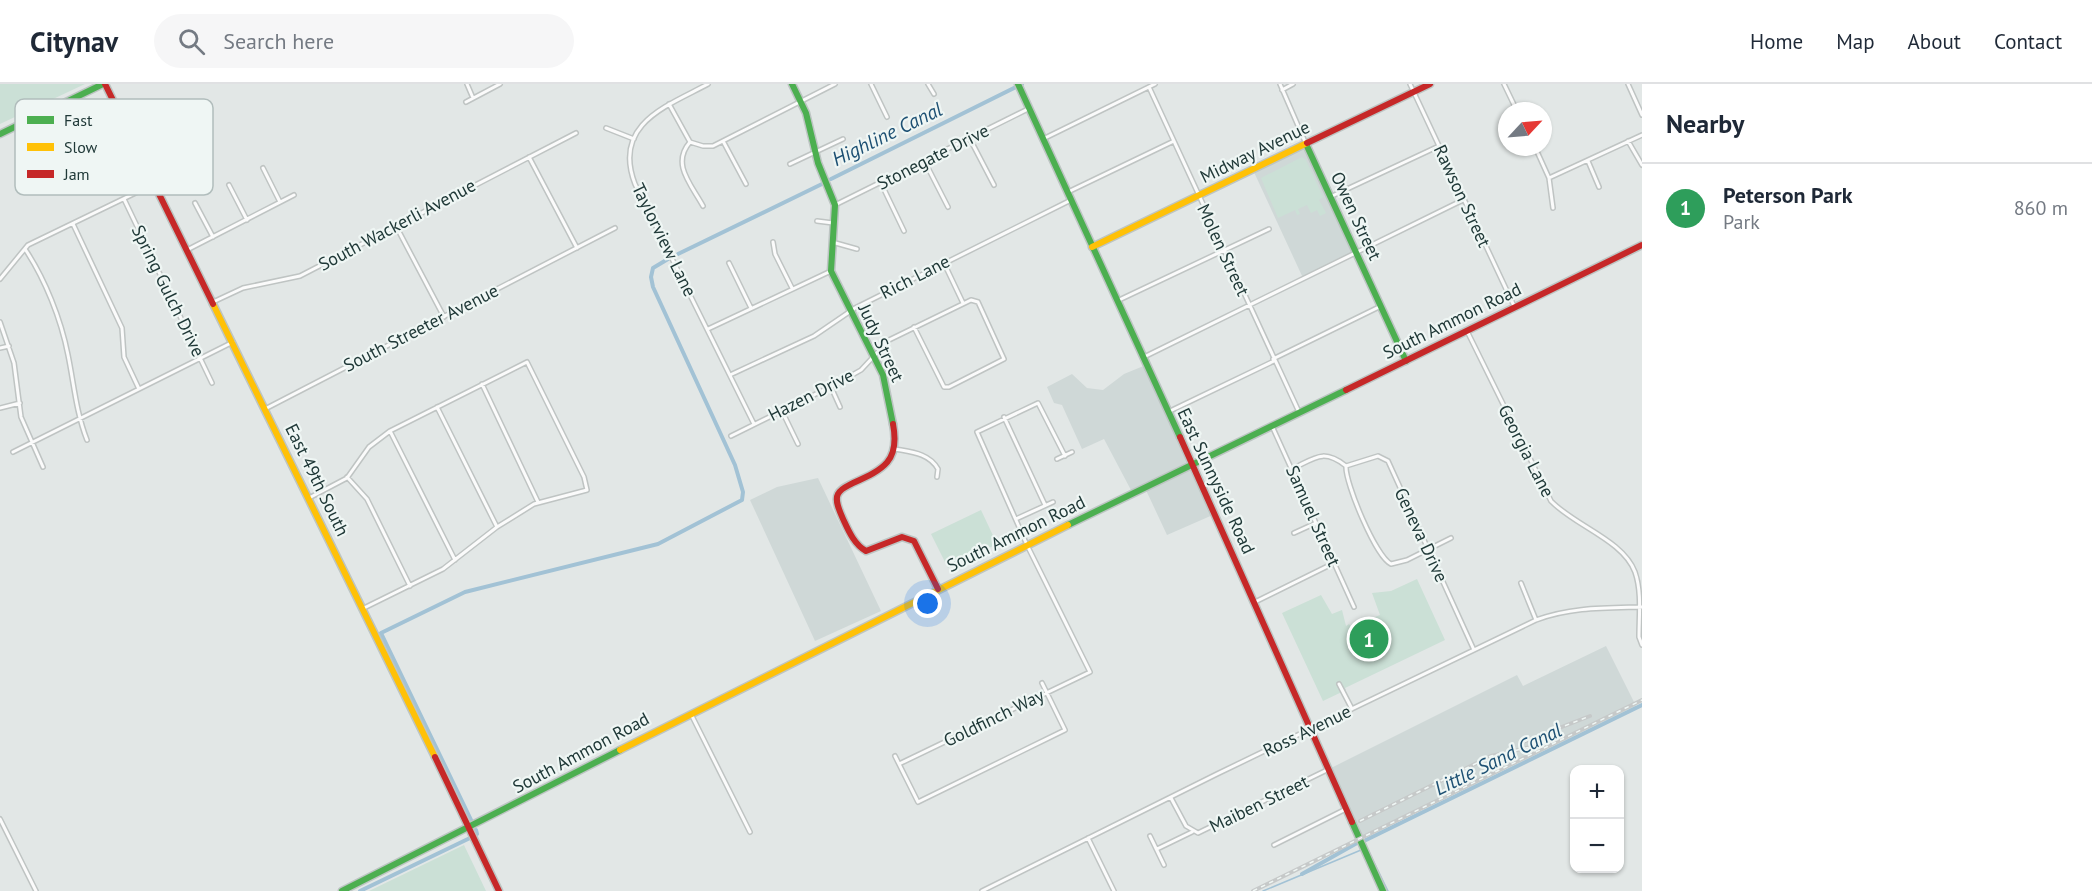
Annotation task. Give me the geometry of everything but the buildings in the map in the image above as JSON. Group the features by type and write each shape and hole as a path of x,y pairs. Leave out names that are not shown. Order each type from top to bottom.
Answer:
{"street":[{"path":"73,99 104,84"},
{"name":"East 49th South","path":"104,84 112,99"},
{"path":"467,84 473,98"},
{"path":"466,102 500,84"},
{"name":"Taylorview Lane","path":"708,84 649,116 634,139 630,157 631,173 754,424"},
{"name":"Judy Street","path":"792,84 811,129 815,152 835,205 831,271 883,375 889,398 895,449"},
{"path":"669,104 690,141 702,146 713,146 835,84"},
{"path":"871,84 887,117"},
{"path":"928,84 933,94"},
{"path":"1043,139 1155,84"},
{"name":"Owen Street","path":"1280,84 1406,361"},
{"path":"1282,90 1293,84"},
{"name":"Rawson Street","path":"1410,84 1515,308"},
{"name":"Midway Avenue","path":"1092,247 1430,84"},
{"path":"1504,84 1513,102"},
{"path":"1628,84 1642,115"},
{"name":"East Sunnyside Road","path":"1019,85 1192,463 1383,891"},
{"name":"Molen Street","path":"1149,87 1299,412"},
{"name":"Stonegate Drive","path":"835,205 1030,108"},
{"path":"0,134 15,127"},
{"path":"606,128 634,139"},
{"name":"South Wackerli Avenue","path":"213,302 243,288 300,276 576,133"},
{"path":"1549,178 1642,135"},
{"path":"790,164 843,139"},
{"path":"970,139 994,184"},
{"path":"690,141 682,153 681,162 703,206"},
{"path":"723,141 746,184"},
{"path":"1068,192 1174,141"},
{"path":"1628,141 1642,165"},
{"path":"1330,197 1438,146"},
{"path":"1539,156 1549,178 1553,208"},
{"path":"530,157 577,248"},
{"path":"1588,161 1599,187"},
{"path":"925,162 948,207"},
{"path":"263,168 280,202"},
{"path":"881,183 904,231"},
{"path":"229,185 247,220"},
{"path":"0,279 25,249 132,195"},
{"name":"East 49th South","path":"160,195 364,608 499,891"},
{"path":"188,250 294,195"},
{"name":"Spring Gulch Drive","path":"124,199 212,383"},
{"name":"Rich Lane","path":"730,375 814,336 850,310 1071,200"},
{"path":"1143,358 1248,304 1463,200"},
{"path":"195,203 213,237"},
{"path":"817,221 835,223"},
{"path":"73,224 122,328 124,357 139,389"},
{"path":"396,226 444,317"},
{"name":"South Streeter Avenue","path":"266,409 615,228"},
{"path":"1117,301 1269,230"},
{"path":"773,242 775,254 792,288"},
{"path":"832,242 856,249"},
{"name":"South Ammon Road","path":"347,890 470,829 690,712 1192,463 1642,246"},
{"path":"25,249 54,308 68,353 79,419 87,440"},
{"path":"729,263 751,308"},
{"path":"914,327 944,387 949,387 1002,362 1004,355 978,302 971,300 963,303 944,263"},
{"path":"708,329 831,271"},
{"name":"Hazen Drive","path":"731,436 861,370 889,340 963,303"},
{"path":"1168,412 1381,306"},
{"path":"0,322 9,346 20,403 31,443 43,467"},
{"name":"Georgia Lane","path":"1467,331 1551,501 1566,516 1626,556 1637,579 1641,607 1639,637 1642,645"},
{"path":"13,452 233,342"},
{"path":"0,348 9,346"},
{"path":"309,498 347,477 369,447 390,431 527,362 584,477 587,490 539,502 497,527 455,560 410,586 364,608"},
{"path":"482,384 539,502"},
{"path":"831,387 840,407"},
{"path":"0,408 20,403"},
{"path":"1028,545 977,432 1004,417 1038,403 1065,456"},
{"path":"437,407 497,527"},
{"path":"782,411 798,444"},
{"path":"1004,417 1046,505"},
{"name":"Samuel Street","path":"1272,425 1354,607"},
{"path":"390,431 455,560"},
{"path":"937,477 938,469 931,460 918,453 895,449 891,459 880,470 842,489 837,495 837,504 855,542 862,549 872,550 902,537 914,541 938,589"},
{"path":"1057,459 1072,452"},
{"path":"1292,469 1320,455 1329,455 1346,466 1348,482 1383,559 1390,564 1398,564 1451,538"},
{"name":"Geneva Drive","path":"1346,466 1378,456 1388,461 1474,650"},
{"path":"347,477 367,499 410,586"},
{"path":"1016,519 1053,502"},
{"path":"1294,533 1316,523"},
{"name":"Goldfinch Way","path":"899,764 1090,672 1028,545"},
{"path":"1254,602 1334,563"},
{"path":"1521,583 1536,620"},
{"name":"Ross Avenue","path":"982,891 1536,620 1553,614 1594,607 1641,607"},
{"path":"895,756 918,802 1065,730 1042,683"},
{"path":"1339,684 1352,709"},
{"path":"690,712 750,832"},
{"name":"Maiben Street","path":"1171,798 1186,826 1192,832 1209,830 1329,769"},
{"path":"1274,845 1346,809"},
{"path":"0,819 36,891"},
{"path":"1157,849 1192,832"},
{"path":"1150,836 1164,865"},
{"path":"1088,838 1114,891"}],"shaded area":[{"path":"1306,144 1356,252 1303,278 1253,170"},
{"path":"1146,365 1215,514 1167,535 1145,488 1132,492 1104,439 1082,449 1062,405 1054,403 1047,387 1072,374 1087,388 1103,390 1124,374"},
{"path":"818,478 881,611 815,641 750,500 777,487"},
{"path":"1606,646 1636,706 1360,840 1329,769 1517,675 1523,686"}],"green space":[{"path":"0,84 85,84 53,99 15,99 15,117 0,124"},
{"path":"1302,157 1306,160 1323,197 1319,200 1326,213 1320,216 1317,210 1311,213 1307,205 1298,209 1300,214 1297,215 1295,210 1278,218 1261,178"},
{"path":"981,510 997,544 948,568 931,534"},
{"path":"1417,579 1445,640 1323,701 1282,613 1321,595 1332,614 1342,610 1346,626 1349,624 1351,627 1380,615 1372,593 1391,591"},
{"path":"464,845 486,891 369,891"}],"waterway":[{"name":"Highline Canal","path":"831,179 1022,84"},
{"path":"678,254 822,184"},
{"path":"473,824 381,633 465,592 658,544 742,500 743,492 735,465 653,287 651,277 653,268 668,259"},
{"name":"Little Sand Canal","path":"1366,840 1642,705"},
{"path":"476,830 477,834"},
{"path":"360,891 470,838"},
{"path":"1302,874 1357,843"},
{"path":"1367,848 1388,891"},
{"path":"1263,891 1361,850"}],"railway":[{"path":"1253,891 1642,700"},
{"path":"1523,742 1590,716"},
{"path":"1360,821 1491,756 1539,745"}],"traffic: fast":[{"path":"72,99 103,84"},
{"path":"792,84 806,113 818,163 835,205 831,271 883,375 893,424"},
{"path":"1018,84 1180,437"},
{"path":"0,134 15,127"},
{"path":"1306,144 1406,361"},
{"path":"1068,525 1346,390"},
{"path":"342,891 620,750"},
{"path":"1352,822 1383,891"}],"traffic: slow":[{"path":"1092,247 1307,143"},
{"path":"213,304 435,757"},
{"path":"620,750 1068,525"}],"traffic: jam":[{"path":"105,84 112,99"},
{"path":"1307,143 1430,84"},
{"path":"159,195 213,304"},
{"path":"1346,390 1642,245"},
{"path":"893,424 895,437 892,455 881,468 841,490 837,497 837,504 853,538 866,551 902,537 914,541 938,589"},
{"path":"1180,437 1352,822"},
{"path":"435,757 499,891"}],"place":[{"name":"Peterson Park","path":"1369,639"}]}
